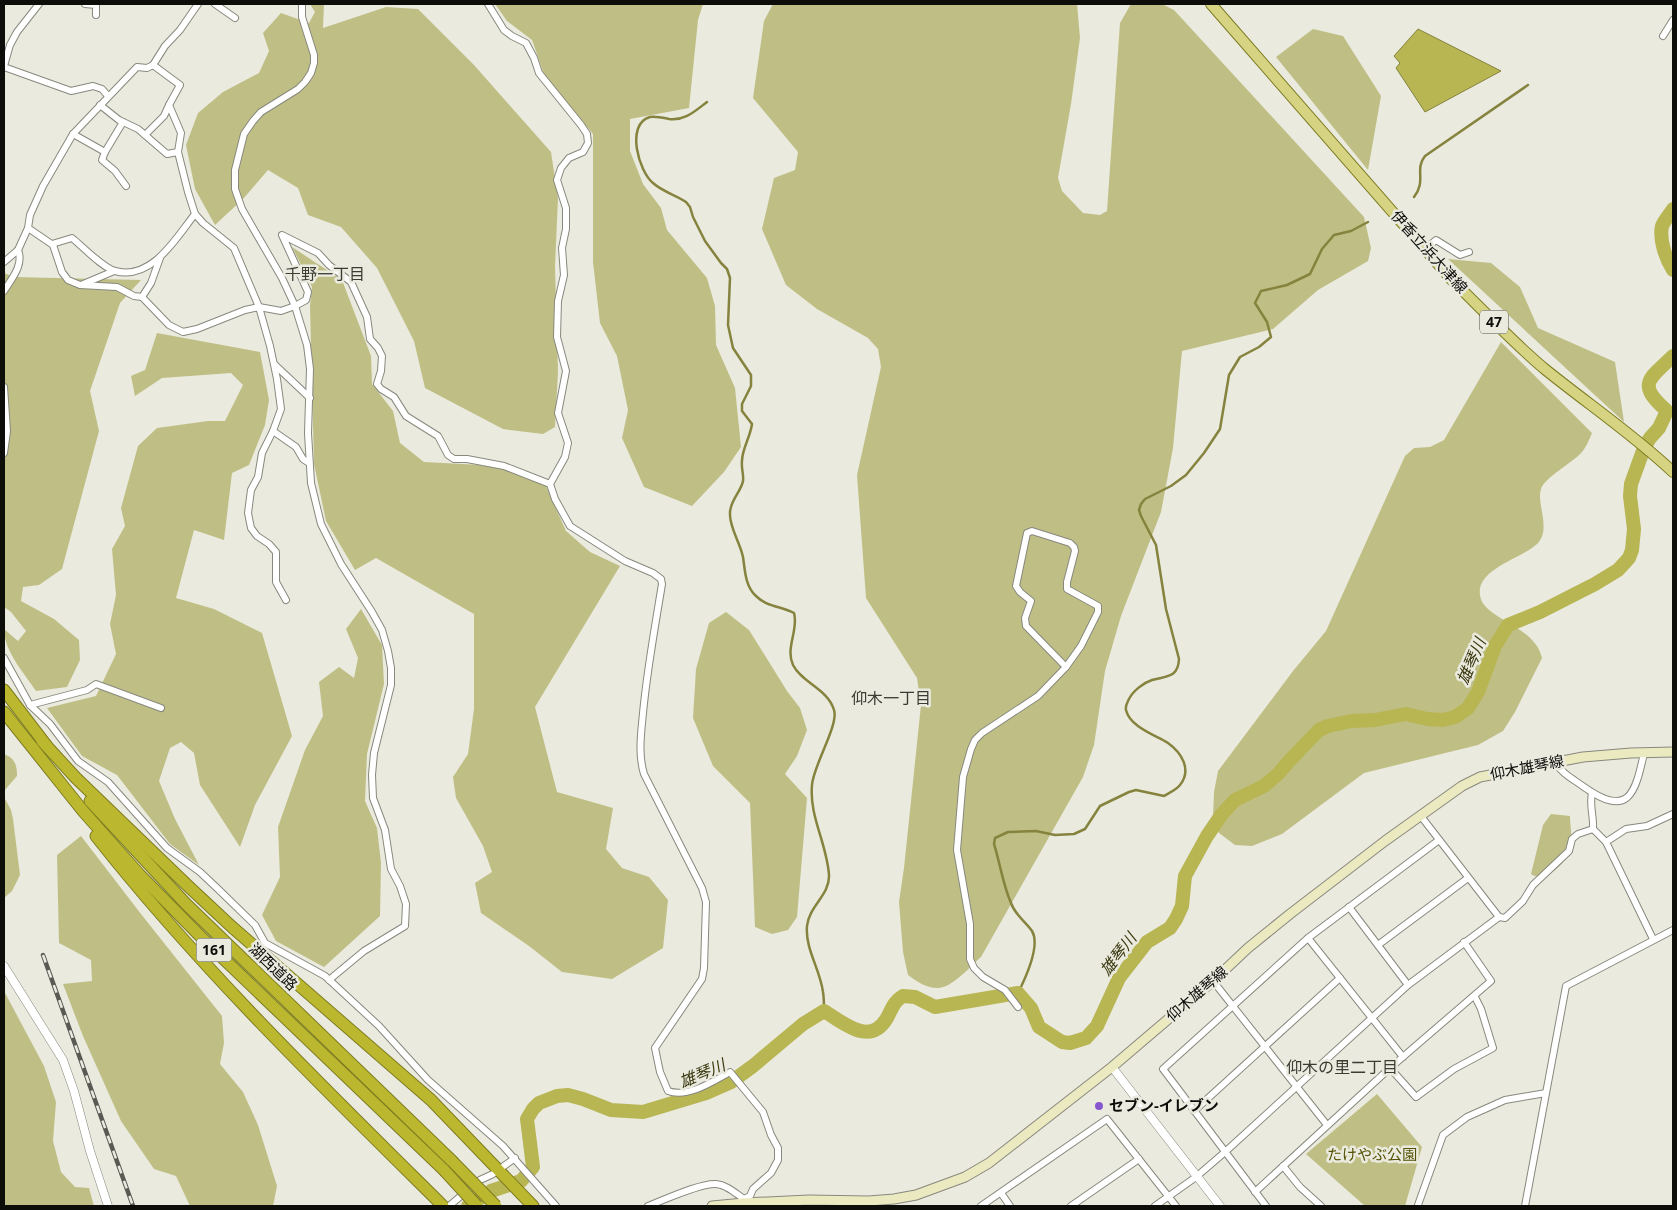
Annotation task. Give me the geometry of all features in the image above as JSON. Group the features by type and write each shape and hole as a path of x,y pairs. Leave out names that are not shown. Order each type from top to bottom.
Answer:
{"highway":[{"name":"湖西道路","path":"4,690 92,803 186,904 452,1161 496,1206"},
{"name":"湖西道路","path":"4,712 82,811 139,874 204,940 444,1170 478,1206"},
{"path":"42,741 76,778 187,886 246,940 431,1100 529,1202"},
{"path":"48,770 118,865 203,962 292,1056 443,1206"}],"main road":[{"name":"伊香立浜大津線","path":"1211,4 1452,280 1515,343 1545,369 1656,456 1673,472"},
{"name":"仰木雄琴線","path":"712,1206 744,1201 809,1203 894,1199 916,1195 946,1185 989,1163 1112,1067 1213,981 1248,948 1290,914 1462,786 1480,777 1583,757 1673,752"}],"street":[{"path":"39,4 14,39 4,66 71,92 93,86 102,89 108,96"},
{"path":"85,4 96,5 96,15"},
{"path":"4,262 18,250 28,228 30,215 44,186 74,134 137,67 147,68 153,65 165,46 180,30 198,4"},
{"path":"215,4 235,18"},
{"path":"302,4 302,18 314,55 311,73 298,89 261,112 244,134 235,170 235,189 242,209 282,278 295,306 307,345 310,368 309,463 311,483 321,524 341,564 382,630 391,668 388,703 374,753 372,775 373,798 385,830 391,869 400,886 406,904 404,926 364,951 330,980"},
{"path":"488,4 504,30 526,43 539,73 581,125 588,143 583,152 569,158 561,168 557,180 566,208 566,229 562,248 564,275 558,300 557,337 566,371 558,413 568,443 565,457 550,484 555,499 570,526 625,561 653,573 661,579 662,584 645,692 640,752 641,763 644,774 702,888 706,902 705,961 702,978 655,1048 658,1065 668,1090 675,1093 707,1085 730,1072 763,1112 778,1148 778,1160 771,1173 744,1201 726,1187 715,1184 702,1186 648,1206"},
{"path":"1663,36 1673,20"},
{"path":"146,135 164,116 180,85 153,65"},
{"path":"100,105 123,122 138,129 167,154 178,152"},
{"path":"169,105 181,133 178,152 195,214 203,224 234,248 259,307 274,364 281,409 262,453 258,477 251,490 248,513 251,528 257,536 269,544 276,552 276,582 286,600"},
{"path":"123,122 102,160 115,171 126,186"},
{"path":"74,134 105,152"},
{"path":"142,297 151,283 160,258 195,214"},
{"path":"28,228 52,244 62,272 68,280 80,285 117,287 134,296 142,297 169,325 184,332 197,329 245,310 259,307 281,311 306,300 308,292 282,235 318,253 329,265 351,282 367,317 370,339 382,356 381,371 377,384 381,389 394,397 406,416 438,436 448,455 454,459 467,459 504,466 550,484"},
{"path":"52,244 72,238 114,271"},
{"path":"1426,249 1436,240 1460,255 1469,252"},
{"path":"4,291 18,267 21,256 18,250"},
{"path":"80,285 114,271 134,272 160,258"},
{"path":"274,364 310,398"},
{"path":"4,387 7,430 4,453"},
{"path":"273,431 296,447 303,459 309,463"},
{"path":"1018,1007 1005,990 983,977 974,968 970,959 970,924 957,850 963,777 971,748 976,740 982,733 1038,696 1066,667 1081,646 1098,612 1098,606 1067,589 1075,551 1074,547 1070,543 1032,531 1027,533 1016,586 1031,601 1025,618 1026,626 1066,667"},
{"path":"4,658 30,705 50,724 78,761 108,782 167,848 200,872 255,925 265,943 330,980 379,1026 428,1080 503,1146 556,1206"},
{"path":"30,705 87,690 96,684 161,708"},
{"path":"1555,762 1559,769 1592,793 1608,802 1617,802 1627,798 1634,787 1644,753"},
{"path":"1592,793 1590,802 1594,821 1593,829"},
{"path":"1606,842 1626,829 1648,826 1673,814"},
{"path":"1420,816 1499,916 1505,918 1519,906 1533,885 1569,851 1572,839 1578,834 1593,829"},
{"path":"1593,829 1606,842 1653,939"},
{"path":"1266,1206 1163,1070 1308,938 1439,840"},
{"path":"1378,945 1468,878"},
{"path":"1349,907 1408,985"},
{"path":"1155,1206 1196,1177 1225,1152 1408,985 1499,916"},
{"path":"1525,1206 1566,986 1673,930"},
{"path":"1308,938 1403,1057"},
{"path":"1255,1192 1390,1068 1491,982 1464,942"},
{"path":"4,966 63,1060 108,1206"},
{"path":"1194,1111 1340,978"},
{"path":"1213,981 1328,1125"},
{"path":"1390,1068 1416,1097 1454,1069 1493,1048 1475,996"},
{"path":"1112,1067 1220,1206"},
{"path":"1418,1205 1443,1135 1468,1117 1505,1100 1546,1093"},
{"path":"981,1206 1107,1119 1176,1206"},
{"path":"449,1206 480,1180 499,1170 514,1158"},
{"path":"1071,1206 1139,1159"},
{"path":"1283,1166 1300,1187 1321,1206"},
{"path":"1001,1193 1010,1206"}],"green space":[{"path":"310,4 324,4 323,28 386,7 418,9 474,65 551,152 558,198 555,267 558,372 555,427 543,434 503,429 425,388 414,341 377,268 341,227 308,215 298,188 268,170 243,199 215,225 195,189 186,145 198,113 223,92 259,73 269,51 263,33 281,13 309,23 315,12"},
{"path":"495,4 703,4 698,20 689,108 630,119 630,151 643,184 661,208 667,230 707,278 715,306 716,345 735,388 741,447 724,472 692,506 644,487 622,438 628,410 617,356 600,323 593,262 593,134 544,74 532,40 507,21"},
{"path":"773,4 1077,4 1080,38 1058,178 1062,191 1083,213 1100,215 1107,211 1120,23 1131,4 1162,4 1174,10 1364,217 1371,248 1368,261 1318,290 1273,329 1182,351 1173,448 1161,512 1121,616 1105,671 1094,745 1083,777 981,957 948,985 937,988 918,982 908,975 903,952 899,902 921,705 917,678 866,598 857,475 881,367 878,349 868,338 817,309 786,285 762,229 774,178 795,170 798,152 753,98 764,21"},
{"path":"1313,29 1343,36 1381,96 1368,170 1276,57"},
{"path":"292,247 342,280 371,356 372,384 393,411 400,443 424,462 501,466 545,484 566,531 590,552 620,566 535,707 557,792 613,808 606,849 622,868 649,877 668,900 663,948 612,979 562,972 529,946 481,913 475,883 492,872 483,846 456,798 453,777 468,754 474,709 474,614 376,558 355,570 326,521 314,464 310,306 312,287"},
{"path":"1448,259 1491,263 1520,287 1538,328 1615,362 1624,422"},
{"path":"4,273 14,277 141,280 120,303 90,391 99,431 62,569 39,585 23,587 21,601 54,619 79,640 80,660 67,687 36,691 11,654 4,629 18,641 26,631 11,612 4,607"},
{"path":"157,333 260,352 269,400 265,425 249,465 232,473 224,540 194,530 176,598 214,609 262,633 292,736 255,805 240,847 200,785 194,753 181,742 170,748 159,781 175,819 199,865 170,844 117,775 82,756 47,708 96,696 116,654 110,624 116,595 112,549 125,526 121,508 138,446 157,428 208,421 225,421 243,385 231,373 162,378 135,396 131,376 145,370"},
{"path":"1501,342 1592,433 1581,453 1547,480 1541,489 1540,502 1544,524 1541,538 1537,544 1492,571 1485,578 1481,586 1480,595 1483,603 1490,611 1529,637 1537,647 1542,658 1515,712 1503,731 1478,745 1364,773 1282,834 1252,846 1235,845 1219,833 1213,817 1214,792 1218,771 1293,671 1326,631 1405,456 1414,448 1430,447 1444,440"},
{"path":"361,609 382,645 384,684 367,754 365,801 377,828 381,863 380,916 324,967 276,941 262,915 280,877 278,827 305,750 323,716 319,682 339,667 354,678 358,658 346,629"},
{"path":"726,612 749,630 787,691 800,708 807,730 797,756 785,774 807,798 797,917 788,930 772,934 755,927 750,803 713,766 693,718 696,669 709,623"},
{"path":"4,754 15,762 17,776 4,791"},
{"path":"4,797 11,810 13,819 20,875 12,891 4,898"},
{"path":"1551,814 1570,816 1571,845 1568,855 1560,866 1549,874 1537,876 1531,874 1543,825"},
{"path":"81,836 222,1016 224,1043 220,1064 243,1092 258,1125 277,1186 273,1206 190,1206 176,1176 154,1169 121,1121 83,1036 63,984 92,981 91,960 59,943 57,855"},
{"path":"4,991 44,1066 56,1102 53,1141 61,1172 75,1187 89,1188 94,1206 4,1206"},
{"name":"たけやぶ公園","path":"1377,1094 1422,1147 1405,1206 1365,1206 1306,1154"}],"shaded area":[{"path":"1418,29 1501,71 1425,112 1396,68 1400,63 1394,56"}],"waterway":[{"path":"1414,197 1420,185 1420,166 1425,156 1528,85"},
{"path":"707,102 690,115 680,118 650,117 642,121 636,138 637,148 639,159 648,177 661,189 686,202 705,241 727,269 730,278 728,325 733,348 751,375 751,386 742,404 742,411 752,424 742,457 743,481 730,508 731,524 742,551 746,578 752,592 760,600 794,613 795,625 790,652 793,665 802,677 821,691 834,710 833,725 813,777 812,785 813,808 828,864 829,875 826,889 811,912 807,926 808,943 824,997 824,1011"},
{"name":"雄琴川","path":"1673,209 1663,224 1661,231 1664,249 1673,270"},
{"path":"1018,993 1031,962 1035,945 1034,937 1032,931 1015,911 1008,896 994,844 995,838 1008,832 1036,831 1055,835 1074,834 1085,829 1100,806 1136,790 1164,796 1178,787 1184,779 1184,762 1173,747 1138,726 1128,716 1126,709 1126,704 1136,690 1152,680 1167,677 1174,673 1179,659 1166,609 1156,545 1141,516 1139,510 1141,504 1145,499 1171,486 1186,475 1220,429 1229,375 1240,357 1259,347 1271,337 1267,322 1255,303 1261,291 1287,285 1310,274 1322,249 1334,235 1351,231 1368,222"},
{"name":"雄琴川","path":"468,1206 491,1191 521,1181 533,1167 527,1119 539,1103 557,1096 568,1095 611,1110 643,1112 706,1093 731,1082 803,1024 824,1011 848,1026 865,1032 873,1031 880,1027 895,1003 903,996 915,997 935,1007 1018,993 1031,1008 1039,1027 1062,1042 1070,1043 1086,1038 1097,1026 1119,978 1147,942 1170,928 1176,919 1182,906 1185,876 1207,836 1222,814 1235,800 1264,786 1278,774 1319,730 1328,726 1406,714 1427,719 1443,720 1455,717 1468,708 1478,692 1495,646 1508,625 1540,612 1595,584 1618,570 1629,558 1632,550 1634,529 1630,496 1631,484 1644,448 1659,428 1666,413 1666,410 1656,401 1651,393 1650,381 1673,356"}],"railway":[{"path":"43,955 133,1206"}],"place":[{"name":"セブン-イレブン","path":"1099,1106"}],"district":[{"name":"千野一丁目","path":"325,274"},
{"name":"仰木一丁目","path":"891,698"},
{"name":"仰木の里二丁目","path":"1342,1067"}]}
